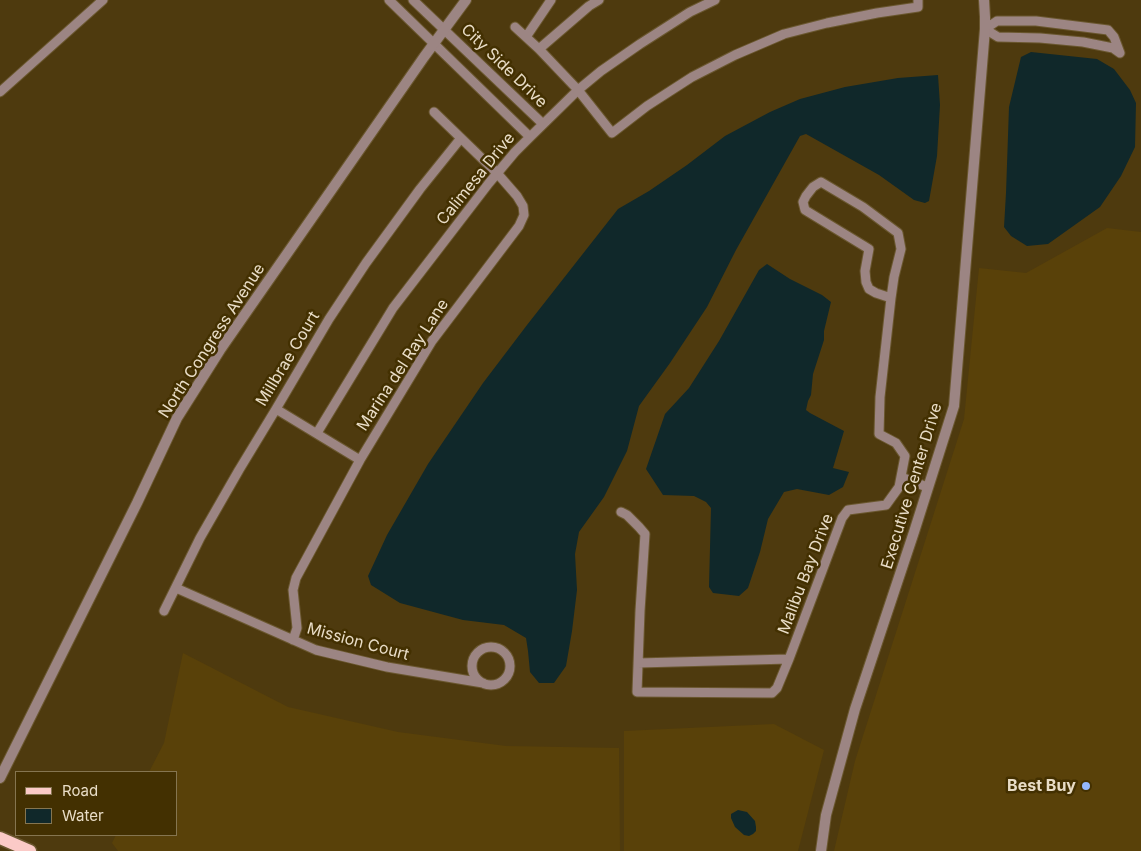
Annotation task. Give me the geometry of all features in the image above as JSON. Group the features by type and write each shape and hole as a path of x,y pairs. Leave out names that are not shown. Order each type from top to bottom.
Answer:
{"main road":[{"path":"0,838 30,851"}],"street":[{"path":"0,92 103,0"},
{"name":"City Side Drive","path":"389,0 530,137"},
{"name":"City Side Drive","path":"414,0 543,124"},
{"name":"North Congress Avenue","path":"0,778 137,504 177,418 220,350 466,0"},
{"path":"526,37 551,0"},
{"path":"539,49 589,6 599,0"},
{"name":"Calimesa Drive","path":"317,433 393,308 497,173 543,124 601,71 690,12 713,0"},
{"path":"515,26 578,90 612,133 647,106 735,54 784,34 827,23 918,7 918,0"},
{"name":"Executive Center Drive","path":"821,851 826,815 855,709 954,406 986,17 984,0"},
{"path":"997,21 1036,21 1108,30 1114,37 1120,53 1113,48 1084,42 998,37 985,29 997,21"},
{"path":"478,87 490,74"},
{"path":"510,118 522,105"},
{"name":"Marina del Ray Lane","path":"293,640 297,628 293,590 296,578 360,460 432,341 519,226 524,215 523,206 517,196 497,173 434,112"},
{"name":"Millbrae Court","path":"164,612 200,538 329,320 366,262 420,189 461,138"},
{"name":"Malibu Bay Drive","path":"621,512 627,514 644,534 636,692 772,693 777,688 789,659 842,518 848,510 886,505 899,487 905,456 896,443 879,434 880,397 891,298 901,249 898,233 863,207 821,182 813,187 806,196 804,202 805,210 869,250 865,271 866,282 870,289 876,293 891,298"},
{"path":"276,409 360,460"},
{"path":"901,478 927,487"},
{"name":"Mission Court","path":"176,588 316,650 378,665 489,685 501,682 509,672 509,660 501,650 483,648 474,657 472,663 474,675 483,683"},
{"name":"Malibu Bay Drive","path":"638,663 789,659"}],"shaded area":[{"path":"1107,228 1141,232 1141,851 834,851 855,761 964,419 979,268 1026,273"},
{"path":"183,653 288,707 398,732 506,746 619,748 620,851 118,851 112,843 116,836 178,836 178,771 150,771 164,743"},
{"path":"774,724 824,750 798,851 624,851 624,731"}],"water":[{"path":"1031,52 1097,59 1114,69 1130,90 1136,103 1135,147 1121,176 1100,207 1048,244 1027,246 1011,236 1004,227 1009,107 1021,57"},
{"path":"938,75 940,105 937,156 929,201 925,203 914,200 879,175 806,134 800,136 736,250 707,307 639,406 627,451 604,497 579,532 575,554 577,590 572,631 566,666 554,683 539,683 530,672 526,638 504,625 463,620 400,603 371,585 368,576 387,535 428,464 483,383 618,209 649,191 725,136 770,112 800,99 845,87 898,78"},
{"path":"767,264 831,302 824,331 824,340 813,374 811,395 806,410 844,431 833,468 849,472 843,487 829,495 797,489 784,492 768,519 760,552 748,588 739,596 713,593 709,587 711,508 706,502 694,496 663,495 646,469 665,414 689,388 719,341 759,270"},
{"path":"738,810 747,812 755,821 756,831 753,834 749,836 744,835 735,827 731,814"}],"place":[{"name":"Best Buy","path":"1086,786"}]}
